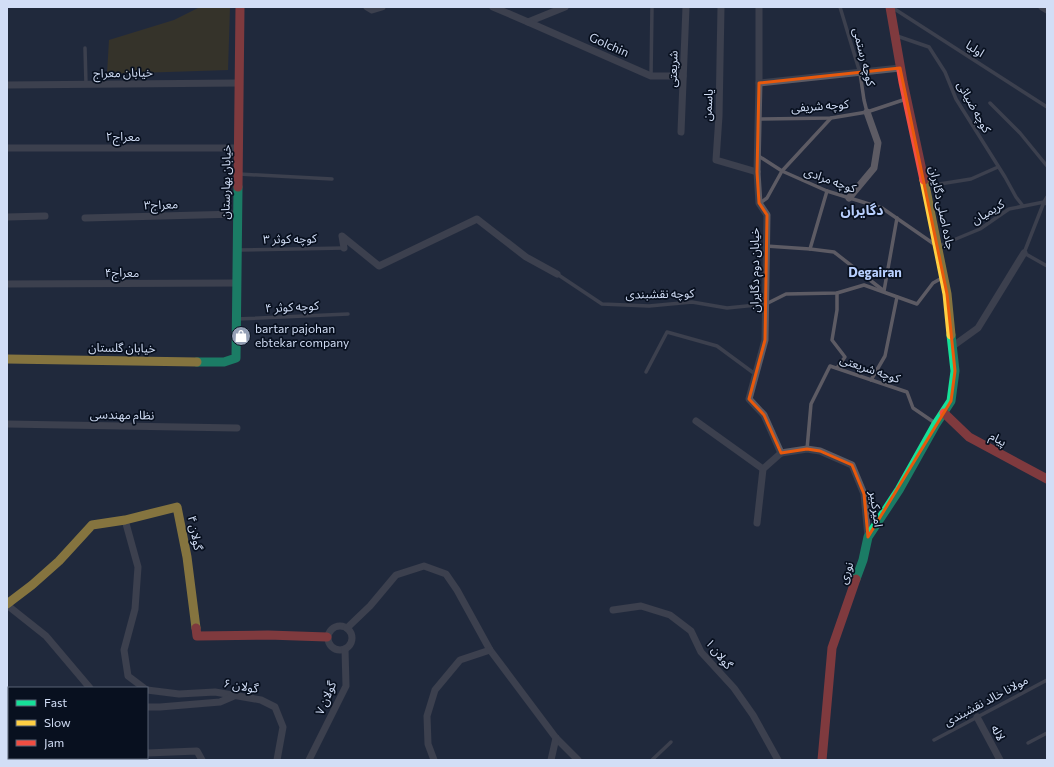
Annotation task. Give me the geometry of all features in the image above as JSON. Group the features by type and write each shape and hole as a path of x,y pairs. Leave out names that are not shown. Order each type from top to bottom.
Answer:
{"street":[{"name":"خیابان بهارستان","path":"236,358 240,7"},
{"path":"369,9 382,7"},
{"name":"Golchin","path":"493,7 651,76 683,76"},
{"path":"528,22 565,7"},
{"name":"شریعتی","path":"681,132 686,7"},
{"name":"یاسمن","path":"721,7 716,160 757,172"},
{"name":"خیابان دوم دگایران","path":"759,7 757,172 759,203 767,216 766,340 749,399 764,415 781,453"},
{"name":"جاده اصلی دگایران","path":"891,7 900,68 948,294 955,370 950,401 944,413"},
{"path":"1042,7 1047,10"},
{"path":"759,82 900,68"},
{"name":"خیابان معراج","path":"7,85 239,83"},
{"path":"849,198 874,168 878,144 867,112"},
{"name":"معراج۲","path":"7,148 239,148"},
{"name":"معراج۳","path":"85,218 238,214"},
{"path":"7,217 45,216"},
{"path":"344,248 342,236 378,266 477,219 526,257 557,274"},
{"path":"953,346 978,328 1024,254"},
{"name":"معراج۴","path":"7,284 237,283"},
{"name":"خیابان گلستان","path":"7,359 224,362 236,358"},
{"name":"نوری","path":"822,760 832,648 863,560 868,537 899,490 936,424 944,413"},
{"name":"پیام","path":"944,413 969,437 1047,479"},
{"path":"696,421 763,469"},
{"name":"نظام مهندسی","path":"7,424 237,428"},
{"name":"امیرکبیر","path":"781,453 807,449 820,450 852,465 864,494 868,537"},
{"path":"757,523 763,469 781,453"},
{"name":"گولان ۴","path":"7,604 58,561 92,525 125,520 178,507 187,557 197,636 327,636"},
{"path":"125,520 138,567 135,609 124,650 128,676 143,687"},
{"path":"347,628 370,606 396,575 424,566 446,574 457,590 490,650 556,738 578,760"},
{"path":"7,604 46,636 89,687"},
{"name":"گولان ۱","path":"614,610 641,606 670,615 691,631 701,652 734,688 753,715 778,760"},
{"path":"341,626 347,628 351,633 352,639 350,645 345,649 339,650 333,648 328,643 327,636 330,631 335,627 341,626"},
{"name":"گولان ۷","path":"311,758 346,686 345,649"},
{"path":"434,760 428,744 427,716 435,690 460,660 490,650"},
{"name":"گولان ۶","path":"148,690 179,694 216,692 261,700 275,707 283,727 277,760"},
{"path":"148,707 220,702 234,696"},
{"name":"لاله","path":"977,717 998,759"},
{"path":"551,760 556,738"},
{"path":"148,753 197,752 202,760"}],"lane":[{"path":"651,76 652,7"},
{"name":"کوچه رستمی","path":"840,7 860,73 867,112"},
{"name":"اولیا","path":"891,7 1047,107"},
{"name":"کوچه ضیائی","path":"894,35 929,47 945,72 956,99 1023,206"},
{"path":"85,48 86,84"},
{"name":"کوچه شریفی","path":"757,119 831,118 867,112 907,99"},
{"path":"990,103 1020,133 1047,166"},
{"path":"759,203 767,198 782,172 831,118"},
{"name":"کوچه مرادی","path":"757,154 782,172 827,191 882,208 938,246"},
{"path":"926,186 971,180 998,167"},
{"path":"238,174 332,179"},
{"path":"810,249 827,191"},
{"path":"1047,198 1024,254 1047,266"},
{"name":"کریمیان","path":"938,246 980,229 1009,209 1046,203"},
{"path":"766,246 834,252 884,291 898,218"},
{"name":"کوچه کوثر ۳","path":"237,250 344,248"},
{"name":"کوچه نقشبندی","path":"557,274 602,304 649,306 692,302 728,308 766,304 786,294 837,293 864,285 917,304 932,283 944,277"},
{"path":"836,368 845,357 832,340 837,310 837,293"},
{"path":"871,380 885,356 897,296"},
{"name":"کوچه کوثر ۴","path":"236,320 348,314"},
{"path":"646,372 667,332 717,346 756,374"},
{"name":"کوچه شریعتی","path":"807,449 811,404 830,366 907,392 913,408 936,424"},
{"name":"مولانا خالد نقشبندی","path":"934,740 1047,680"},
{"path":"1028,743 1047,733"},
{"path":"652,760 672,742"}],"highlighted area":[{"path":"900,68 947,294 955,371 951,401 868,537 864,494 852,465 820,451 807,449 781,453 764,415 749,399 765,340 767,215 759,203 757,172 759,83"}],"shaded area":[{"path":"200,7 230,7 228,70 107,74 109,40 174,20"}],"traffic: fast":[{"path":"197,362 224,362 236,358 238,187"},
{"path":"856,579 863,560 868,537 899,490 936,424 951,401 955,371 951,335"}],"traffic: slow":[{"path":"924,180 947,294 951,335"},
{"path":"7,359 197,362"},
{"path":"7,604 32,585 59,561 92,525 125,520 177,507 187,557 196,628"}],"traffic: jam":[{"path":"238,187 240,7"},
{"path":"890,7 903,82 924,180"},
{"path":"944,413 969,437 1047,479"},
{"path":"822,760 832,648 856,579"},
{"path":"196,628 197,636 268,635 327,637"}],"place":[{"name":"bartar pajohan ebtekar company","path":"241,336"}],"district":[{"name":"دگایران","path":"862,210"},
{"name":"Degairan","path":"875,272"}]}
